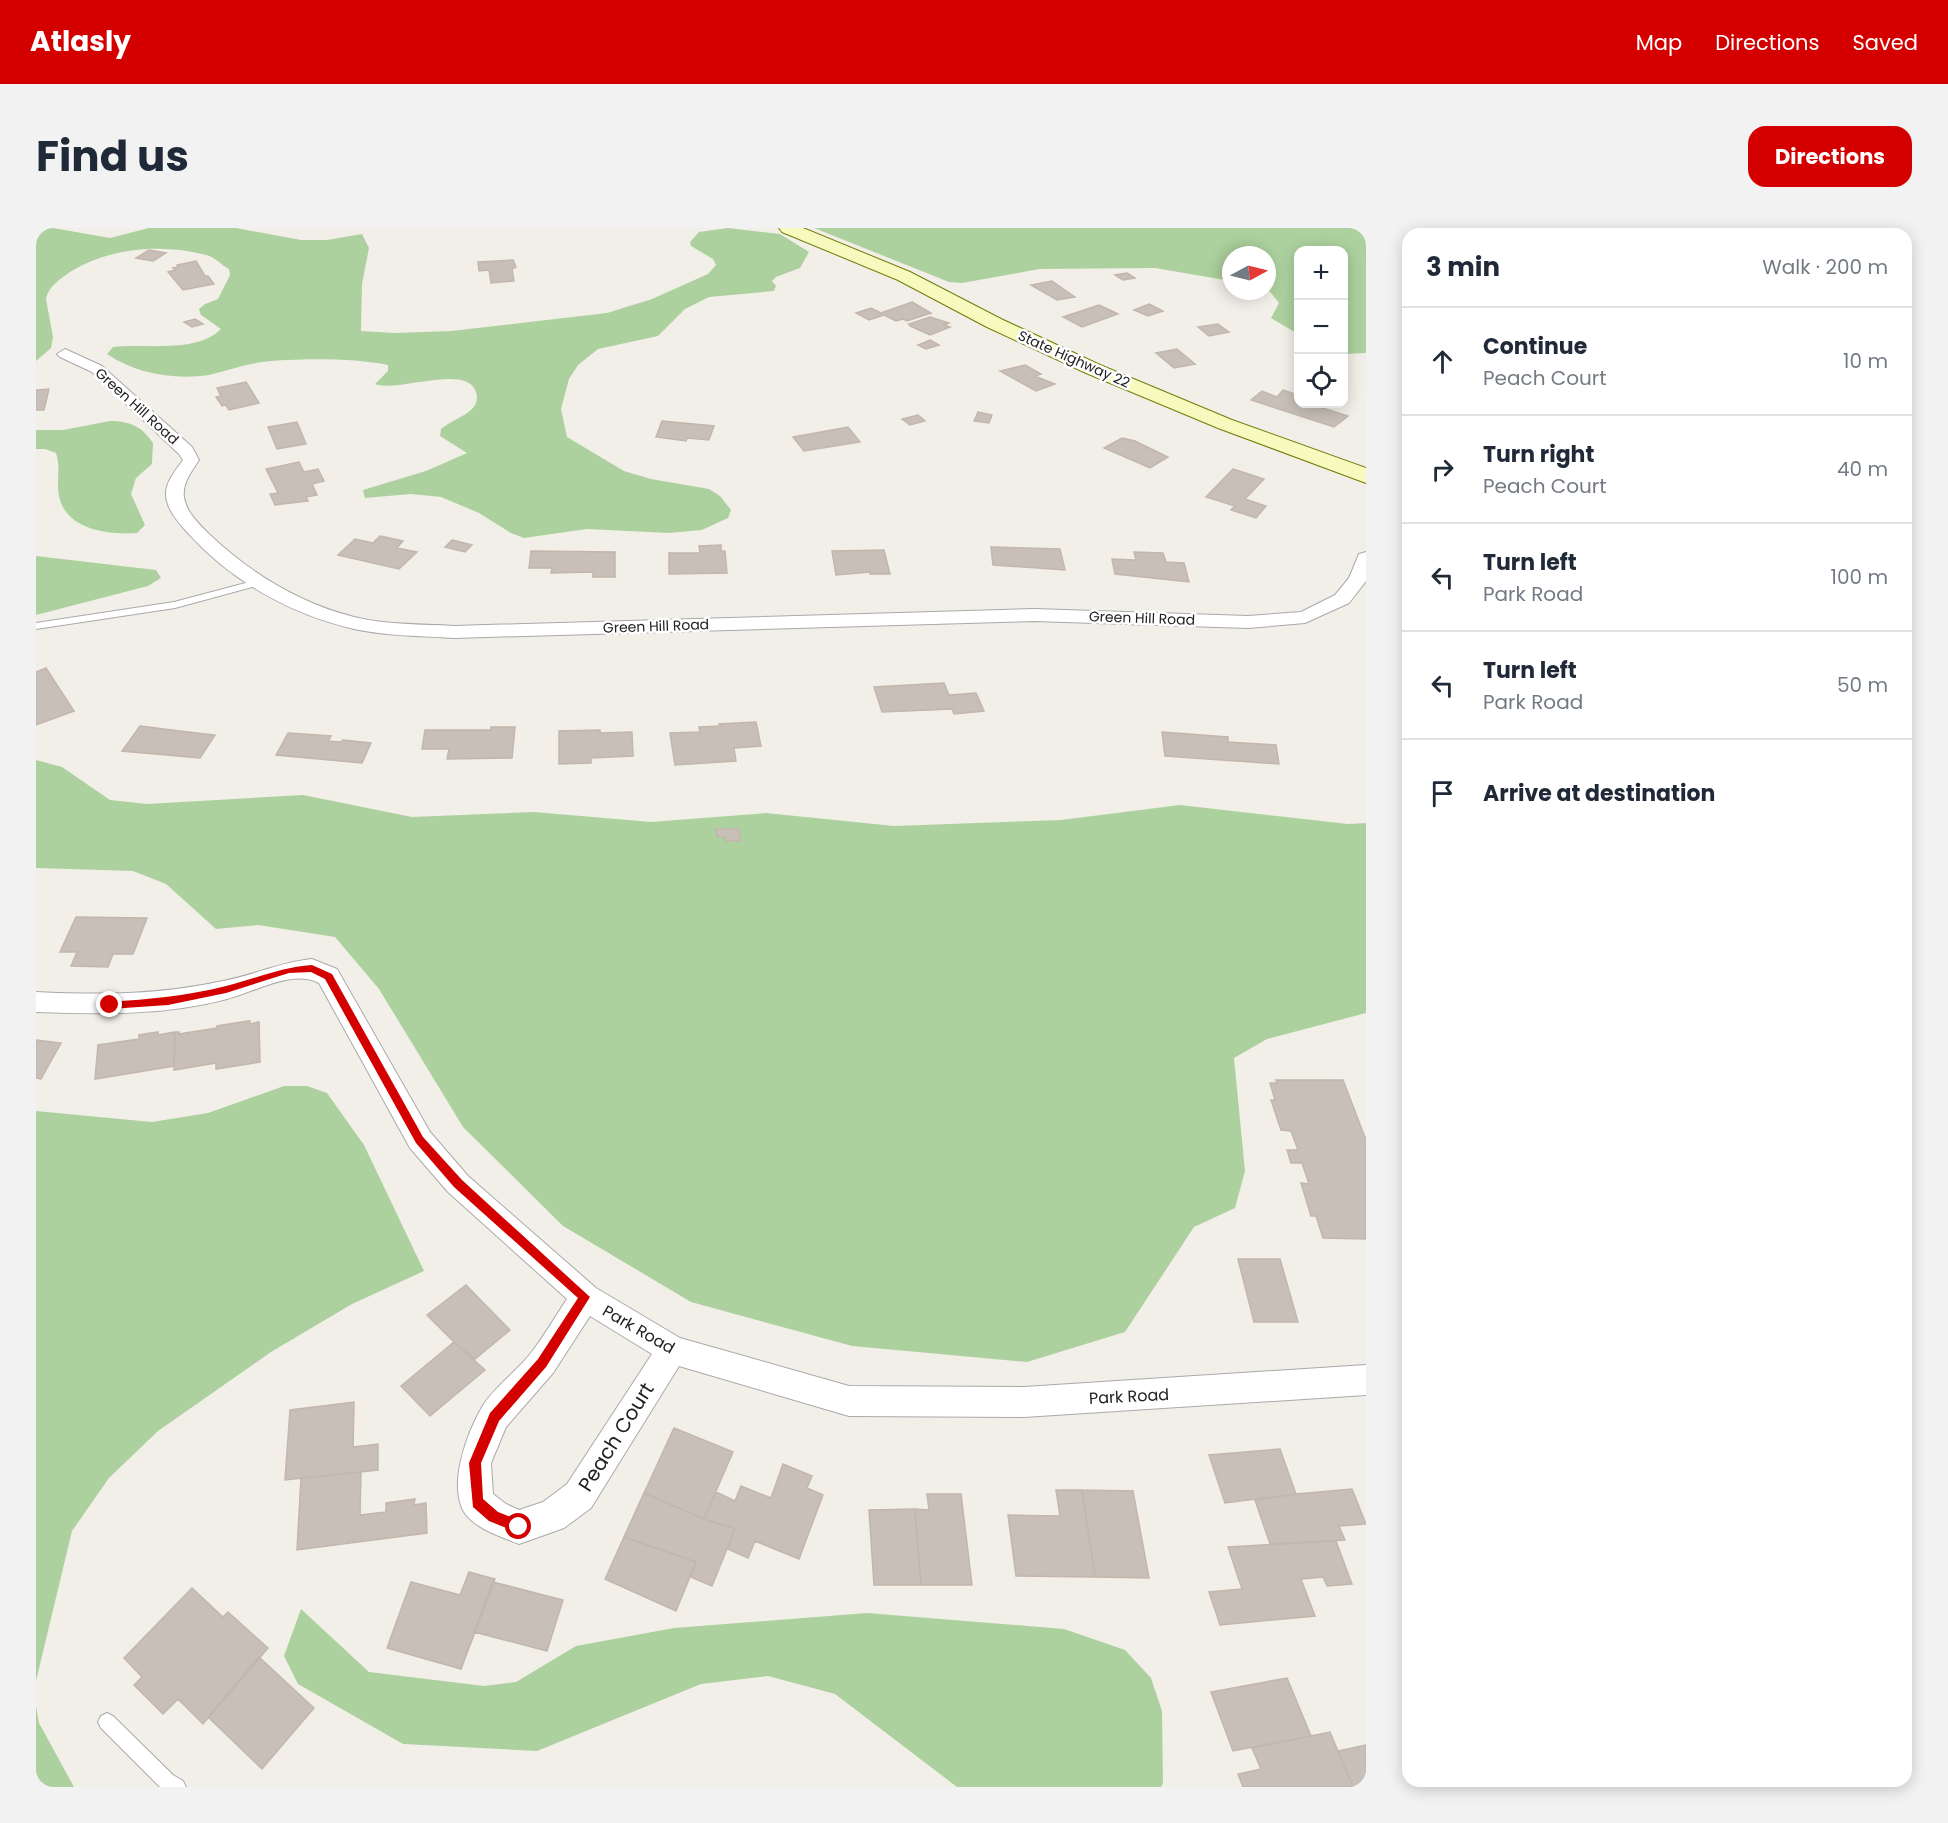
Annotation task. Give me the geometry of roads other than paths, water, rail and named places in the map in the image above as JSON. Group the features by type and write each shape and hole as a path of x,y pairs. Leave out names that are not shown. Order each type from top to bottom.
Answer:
{"main road":[{"name":"State Highway 22","path":"788,228 894,271 1012,332 1093,369 1225,424 1366,476"}],"street":[{"name":"Green Hill Road","path":"65,354 97,369 186,451 191,460 177,482 174,497 184,519 223,559 283,598 355,623 400,629 454,632 1034,615 1248,622 1305,617 1342,599 1358,579 1366,558"},
{"name":"Park Road","path":"36,1002 110,1005 168,1001 226,990 289,970 312,968 328,976 420,1140 458,1184 585,1297 672,1350 849,1401 1024,1402 1366,1380"},
{"name":"Peach Court","path":"585,1297 542,1363 494,1417 475,1463 477,1502 494,1516 519,1527 552,1516 579,1496 672,1350"}],"lane":[{"path":"36,627 175,605 257,583"},
{"path":"107,1722 167,1781 177,1787"}]}
